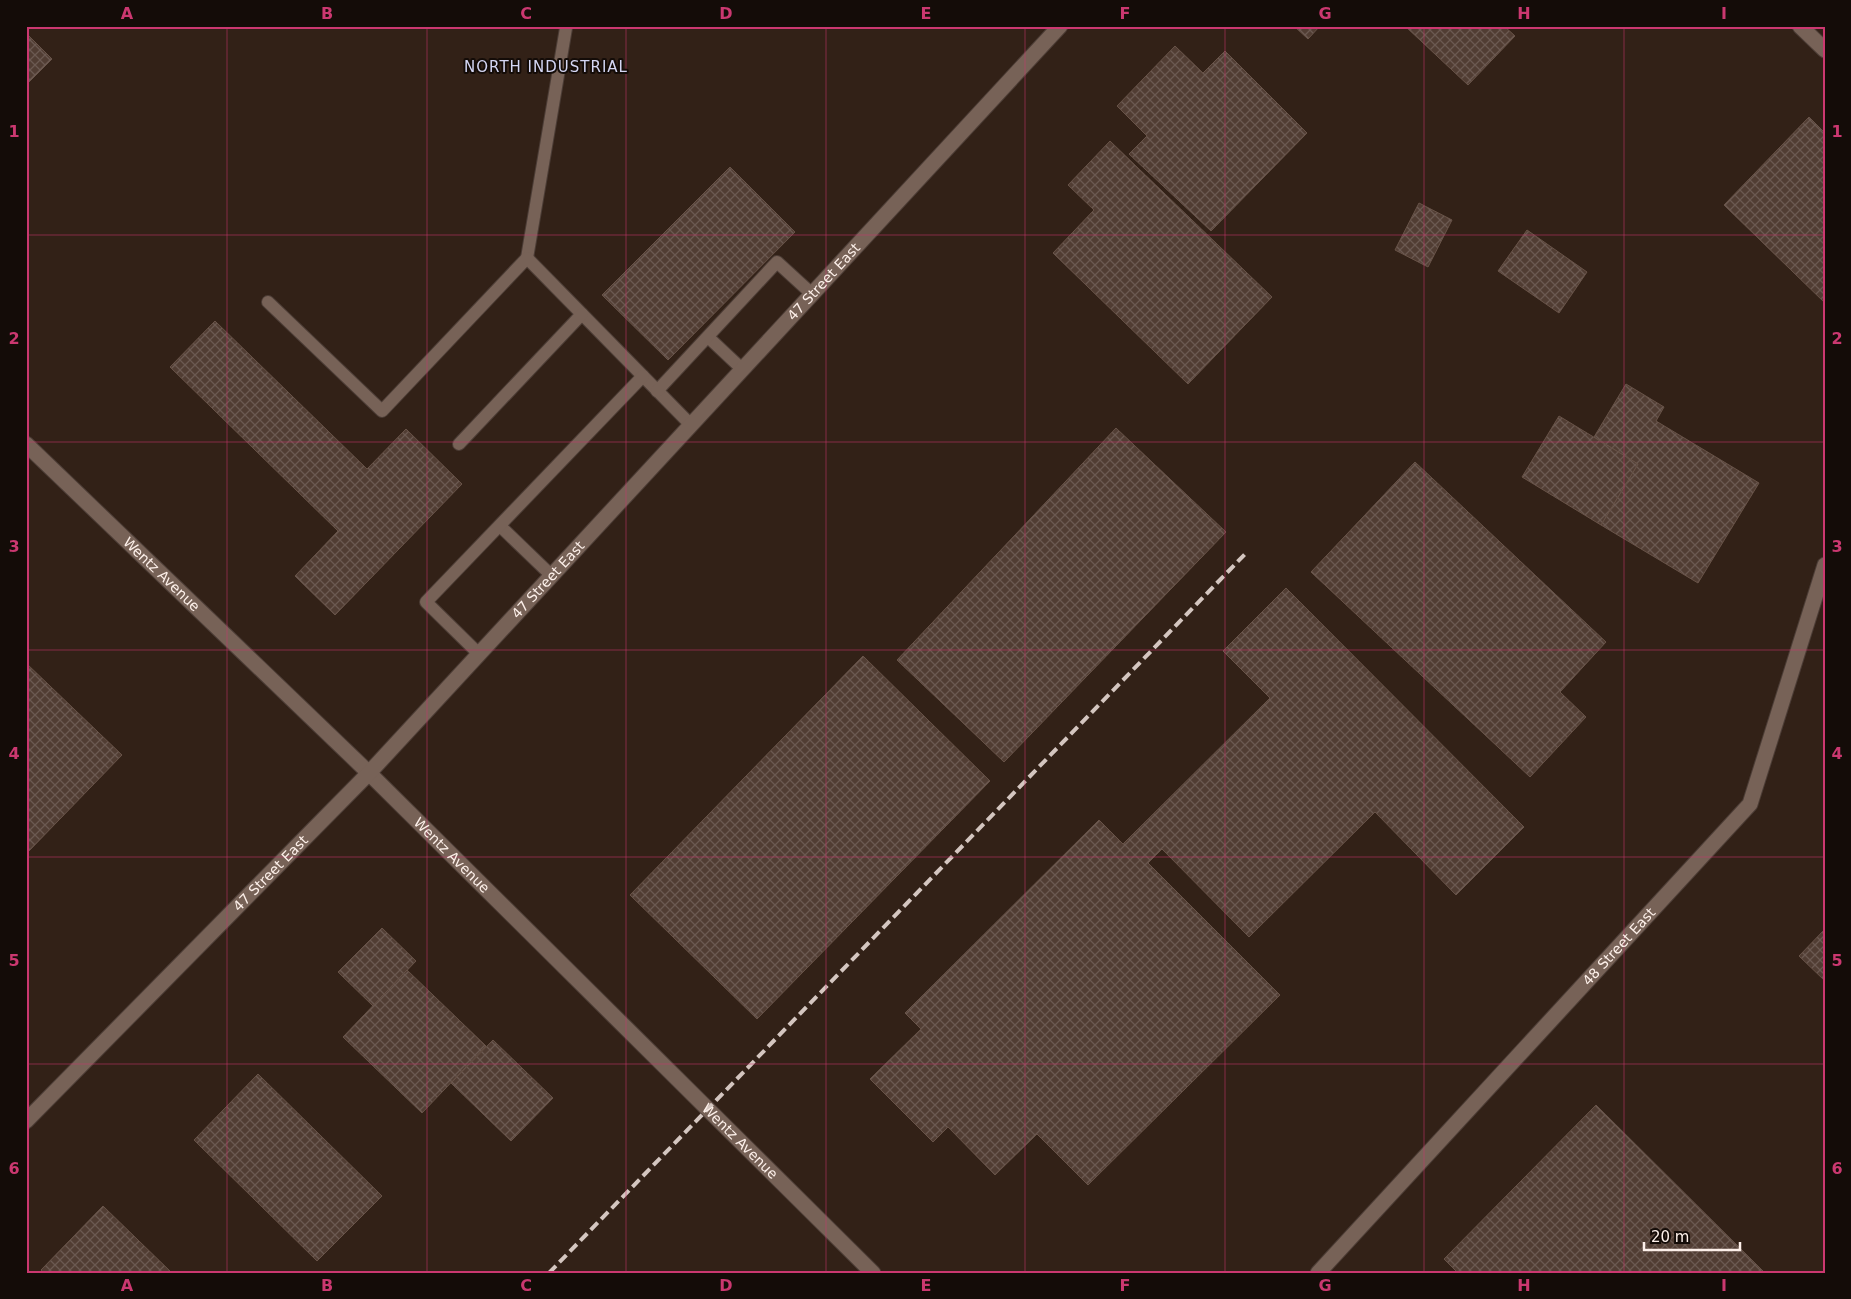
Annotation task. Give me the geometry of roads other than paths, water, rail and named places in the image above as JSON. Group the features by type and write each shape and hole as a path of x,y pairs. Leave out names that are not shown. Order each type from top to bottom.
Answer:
{"street":[{"name":"47 Street East","path":"26,1121 369,773 1060,26"},
{"path":"1800,26 1825,50"},
{"name":"Wentz Avenue","path":"26,444 369,773 874,1273"},
{"name":"48 Street East","path":"1318,1273 1750,804 1825,565"}],"lane":[{"path":"268,302 382,411 528,258 566,28"},
{"path":"528,258 691,425"},
{"path":"657,391 777,262 812,294"},
{"path":"459,444 582,314"},
{"path":"708,337 742,369"},
{"path":"479,654 426,602 643,376"},
{"path":"500,526 552,576"}],"railway":[{"path":"549,1273 1247,552"}],"district":[{"name":"NORTH INDUSTRIAL","path":"546,67"}]}
